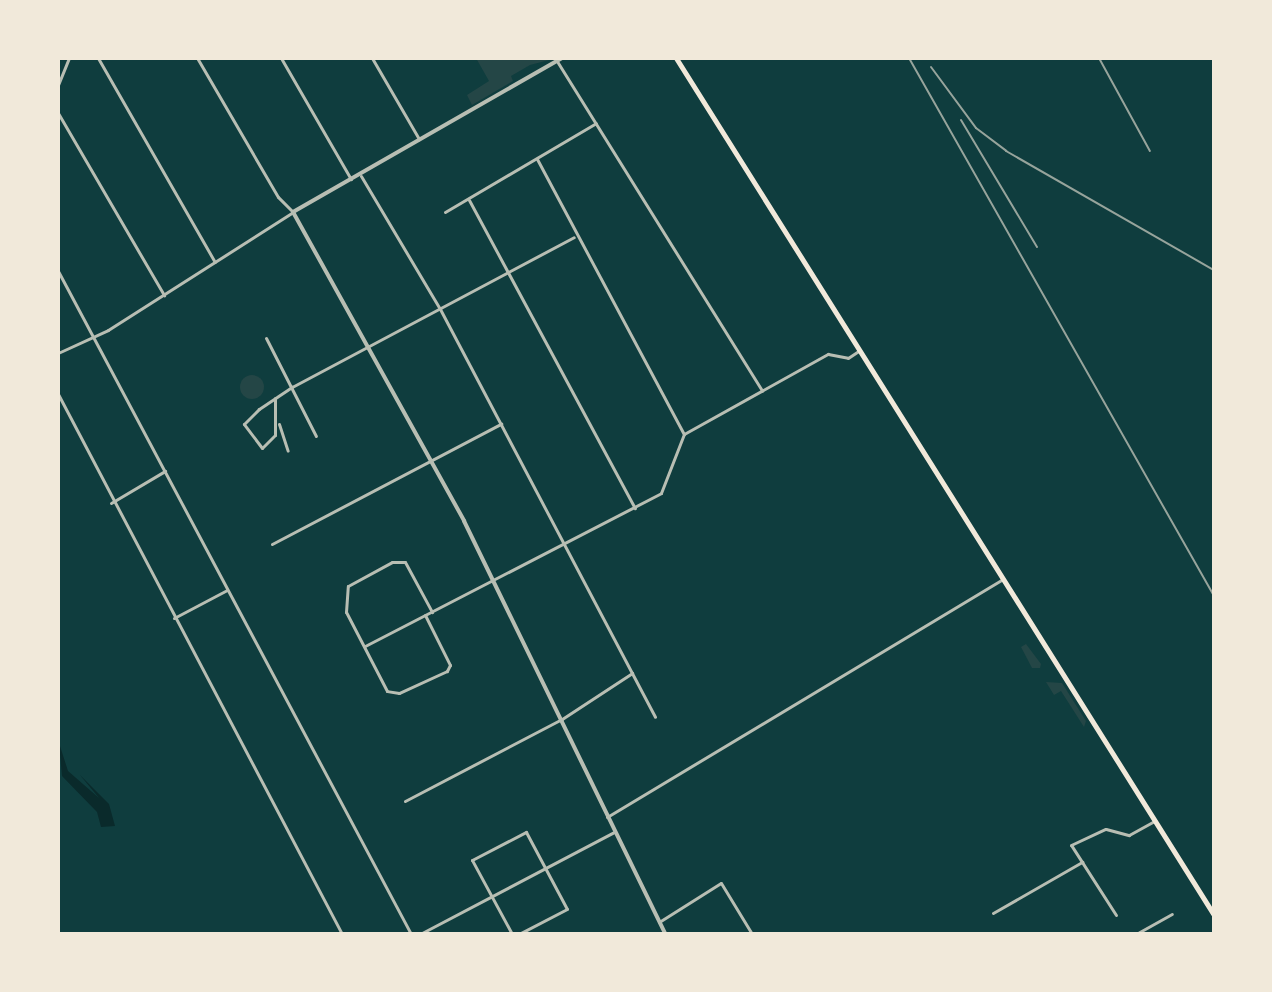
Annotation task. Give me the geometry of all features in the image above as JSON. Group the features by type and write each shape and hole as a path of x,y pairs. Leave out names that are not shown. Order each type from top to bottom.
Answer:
{"main road":[{"path":"676,58 1214,915"}],"street":[{"path":"58,85 69,58"},
{"path":"98,58 215,262"},
{"path":"197,58 278,197 293,212 431,462 494,581 665,934"},
{"path":"281,58 351,179"},
{"path":"372,58 419,139"},
{"path":"58,353 96,336 293,212 361,176 558,59 762,391"},
{"path":"58,113 164,295"},
{"path":"445,212 596,123"},
{"path":"537,159 574,237 684,434"},
{"path":"361,176 440,309 655,717"},
{"path":"469,200 635,508"},
{"path":"277,421 267,447 258,445 244,424 292,387 574,237"},
{"path":"58,271 96,336 227,590 411,934"},
{"path":"266,338 316,436"},
{"path":"365,646 661,493 684,434 828,354 848,358 860,350"},
{"path":"58,394 172,619 342,934"},
{"path":"275,398 277,421 288,451"},
{"path":"272,544 501,424"},
{"path":"111,503 165,471"},
{"path":"425,615 450,665 447,671 399,693 387,691 346,612 348,586 392,562 405,562 432,612"},
{"path":"607,817 1003,579"},
{"path":"172,619 227,590"},
{"path":"405,801 562,719 632,673"},
{"path":"1116,915 1071,845 1106,829 1129,835 1154,821"},
{"path":"512,934 472,860 526,832 547,864 567,909 519,934"},
{"path":"420,934 547,864 614,832"},
{"path":"993,913 1082,862"},
{"path":"659,922 721,883 752,934"},
{"path":"1136,934 1172,914"}],"shaded area":[{"path":"476,58 553,59 530,65 511,76 513,81 472,105 467,95 489,81"},
{"path":"252,375 261,378 264,387 261,396 252,399 243,396 240,387 243,378"},
{"path":"1026,644 1041,664 1040,668 1032,668 1021,647"},
{"path":"1046,682 1062,683 1086,721 1084,727 1061,691 1054,695"},
{"path":"59,743 68,771 99,798 80,775 109,804 115,826 101,827 97,812 62,776"}],"railway":[{"path":"909,58 1214,596"},
{"path":"1099,58 1150,151"},
{"path":"931,67 976,128 1006,151 1214,270"},
{"path":"961,120 1037,247"}]}
